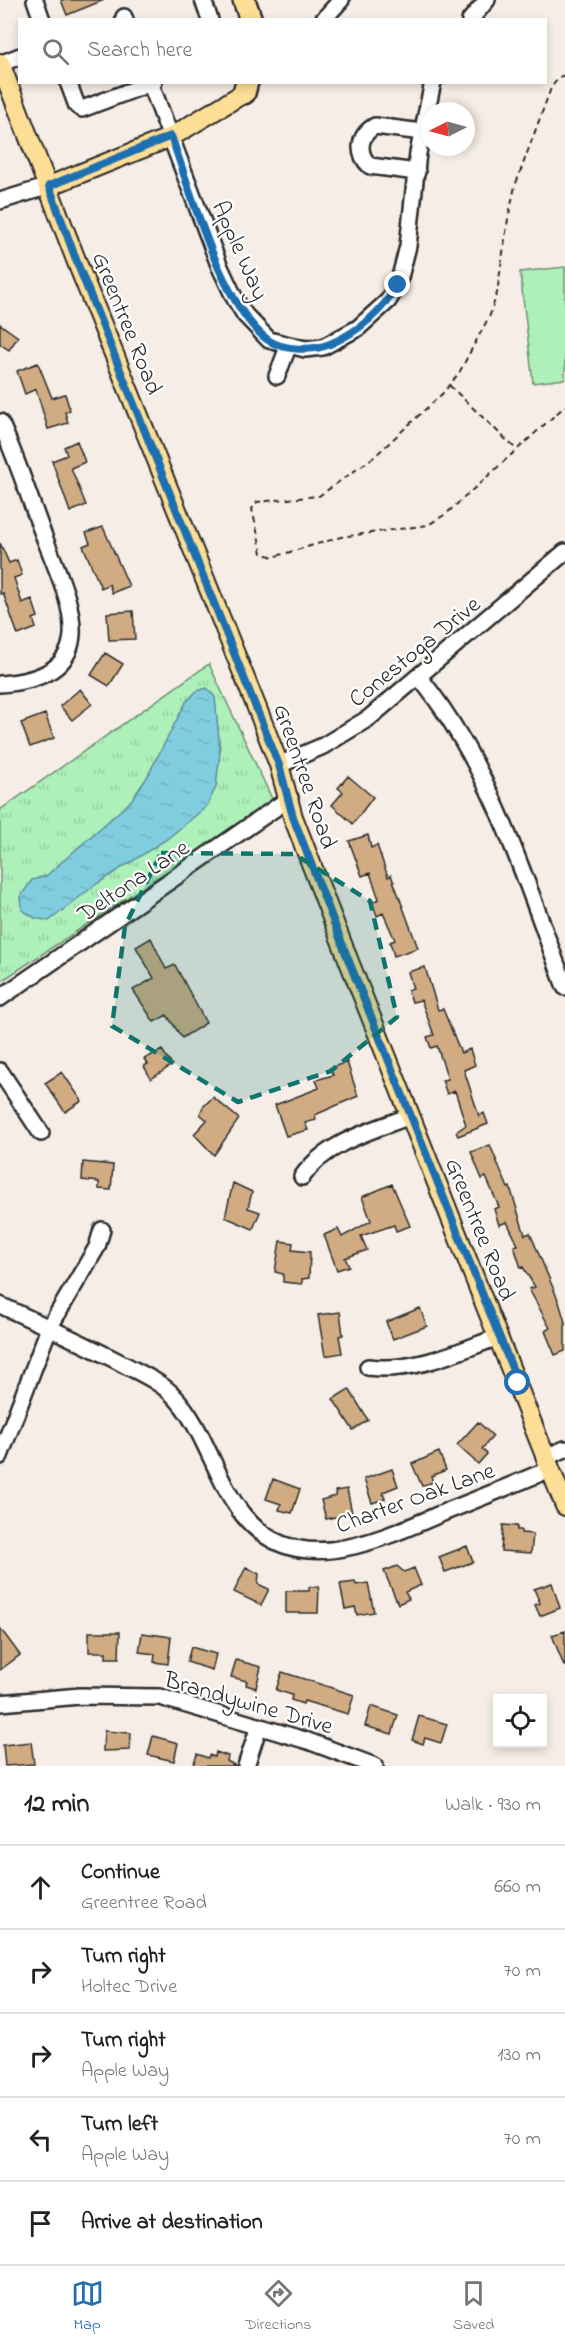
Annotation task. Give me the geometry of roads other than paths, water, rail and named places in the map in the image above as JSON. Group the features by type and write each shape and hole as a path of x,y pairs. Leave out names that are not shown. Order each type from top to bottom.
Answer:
{"main road":[{"name":"Greentree Road","path":"0,63 82,276 279,765 290,798 293,817 565,1506"},
{"path":"49,186 171,136 249,86"}],"street":[{"path":"34,0 41,18"},
{"path":"203,0 209,18"},
{"path":"324,18 340,0"},
{"path":"472,18 487,0"},
{"path":"0,63 18,57"},
{"path":"69,84 77,106 82,109 148,84"},
{"name":"Apple Way","path":"151,84 219,265 235,299 244,315 269,340 288,346 305,349 322,347 341,339 388,301 398,285 404,267 421,140"},
{"name":"Apple Way","path":"429,102 433,84"},
{"path":"417,172 370,166 362,155 361,144 364,135 375,126 421,132"},
{"path":"0,201 49,186"},
{"path":"277,376 288,346"},
{"path":"0,422 62,579 74,622 69,648 53,668 29,680 0,684"},
{"name":"Conestoga Drive","path":"279,765 299,758 353,729 419,677 565,552"},
{"path":"419,677 438,700 489,794 564,984"},
{"name":"Deltona Lane","path":"0,998 290,798"},
{"path":"0,1071 41,1132"},
{"path":"302,1177 309,1167 331,1149 410,1116"},
{"path":"0,1456 49,1328 97,1248 102,1230"},
{"name":"Charter Oak Lane","path":"0,1305 163,1386 185,1409 224,1486 243,1515 265,1537 299,1550 335,1550 370,1542 548,1463 565,1449"},
{"path":"368,1367 384,1369 411,1365 498,1337"},
{"name":"Brandywine Drive","path":"0,1703 80,1696 160,1697 259,1726 375,1766"},
{"path":"246,1766 259,1726"}],"water":[{"path":"207,688 215,697 220,751 216,787 206,807 167,839 95,885 49,921 35,918 22,910 21,896 32,880 46,876 130,802 146,779 186,702 197,691"}]}
